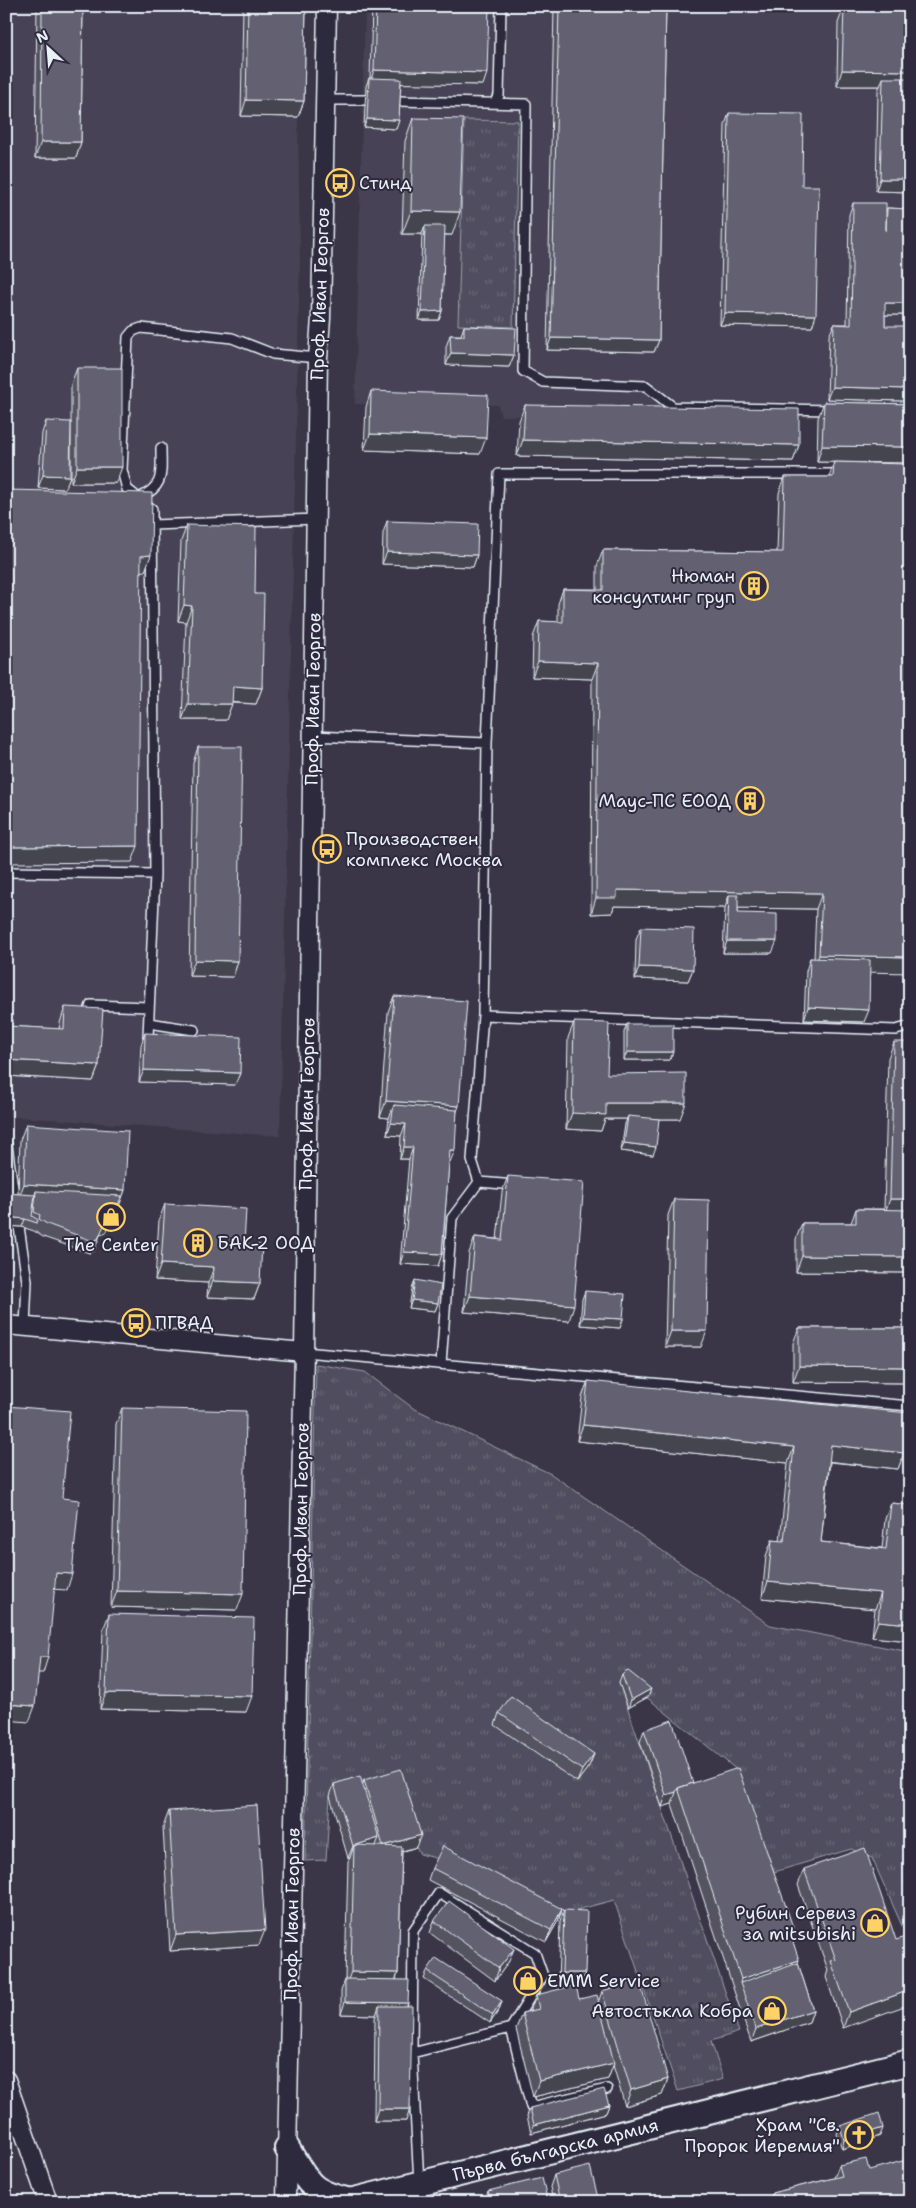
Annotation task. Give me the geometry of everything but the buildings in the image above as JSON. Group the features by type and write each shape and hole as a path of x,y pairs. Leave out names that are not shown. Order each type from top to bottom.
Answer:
{"street":[{"name":"Проф. Иван Георгов","path":"286,2202 304,1352 318,358 321,318 327,6"},
{"path":"6,1325 304,1352"},
{"name":"Първа българска армия","path":"349,2201 910,2062"},
{"path":"6,2080 48,2202"},
{"path":"287,2148 308,2183 326,2195 349,2201"}],"lane":[{"path":"494,103 499,96 501,6"},
{"path":"325,100 366,100"},
{"path":"397,101 526,104 524,371 543,382 646,386 673,407 841,410"},
{"path":"148,1037 155,874 152,509 128,489 122,470 128,337 133,331 141,328 232,338 273,354 318,358"},
{"path":"120,498 140,498 154,490 161,479 161,448"},
{"path":"479,1182 472,1160 483,1015 487,743 499,474 851,474"},
{"path":"152,525 317,519"},
{"path":"312,736 487,743"},
{"path":"6,872 155,874"},
{"path":"86,1020 91,1005 149,1007"},
{"path":"483,1015 896,1030 910,1026"},
{"path":"149,1023 194,1030"},
{"path":"6,1145 15,1202"},
{"path":"441,1364 452,1218 479,1182"},
{"path":"479,1182 528,1186"},
{"path":"19,1226 27,1280 25,1327"},
{"path":"304,1352 910,1406"},
{"path":"412,2053 511,2028 543,1976 535,1952 439,1893 413,1931 412,2053 419,2183"},
{"path":"511,2028 531,2107 607,2089"}],"shaded area":[{"path":"6,6 301,6 298,117 300,260 280,1136 6,1116"},
{"path":"365,6 910,6 910,418 501,416 498,405 355,404"}],"green space":[{"path":"464,120 518,121 513,327 458,325"},
{"path":"316,1364 365,1372 413,1408 551,1474 770,1625 910,1652 910,1944 872,1858 851,1849 774,1872 737,1770 624,1679 619,1683 739,2032 711,2041 723,2079 678,2091 614,1900 550,1917 439,1859 420,1854 416,1847 330,1796 326,1860 305,1861"}],"place":[{"name":"Стинд","path":"340,183"},
{"name":"Нюман консултинг груп","path":"754,586"},
{"name":"Маус-ПС ЕООД","path":"750,801"},
{"name":"Производствен комплекс Москва","path":"327,849"},
{"name":"The Center","path":"111,1217"},
{"name":"БАК-2 ООД","path":"198,1243"},
{"name":"ПГВАД","path":"136,1323"},
{"name":"Рубин Сервиз за mitsubishi","path":"875,1923"},
{"name":"EMM Service","path":"528,1981"},
{"name":"Автостъкла Кобра","path":"772,2011"},
{"name":"Храм \"Св. Пророк Йеремия\"","path":"859,2135"}]}
